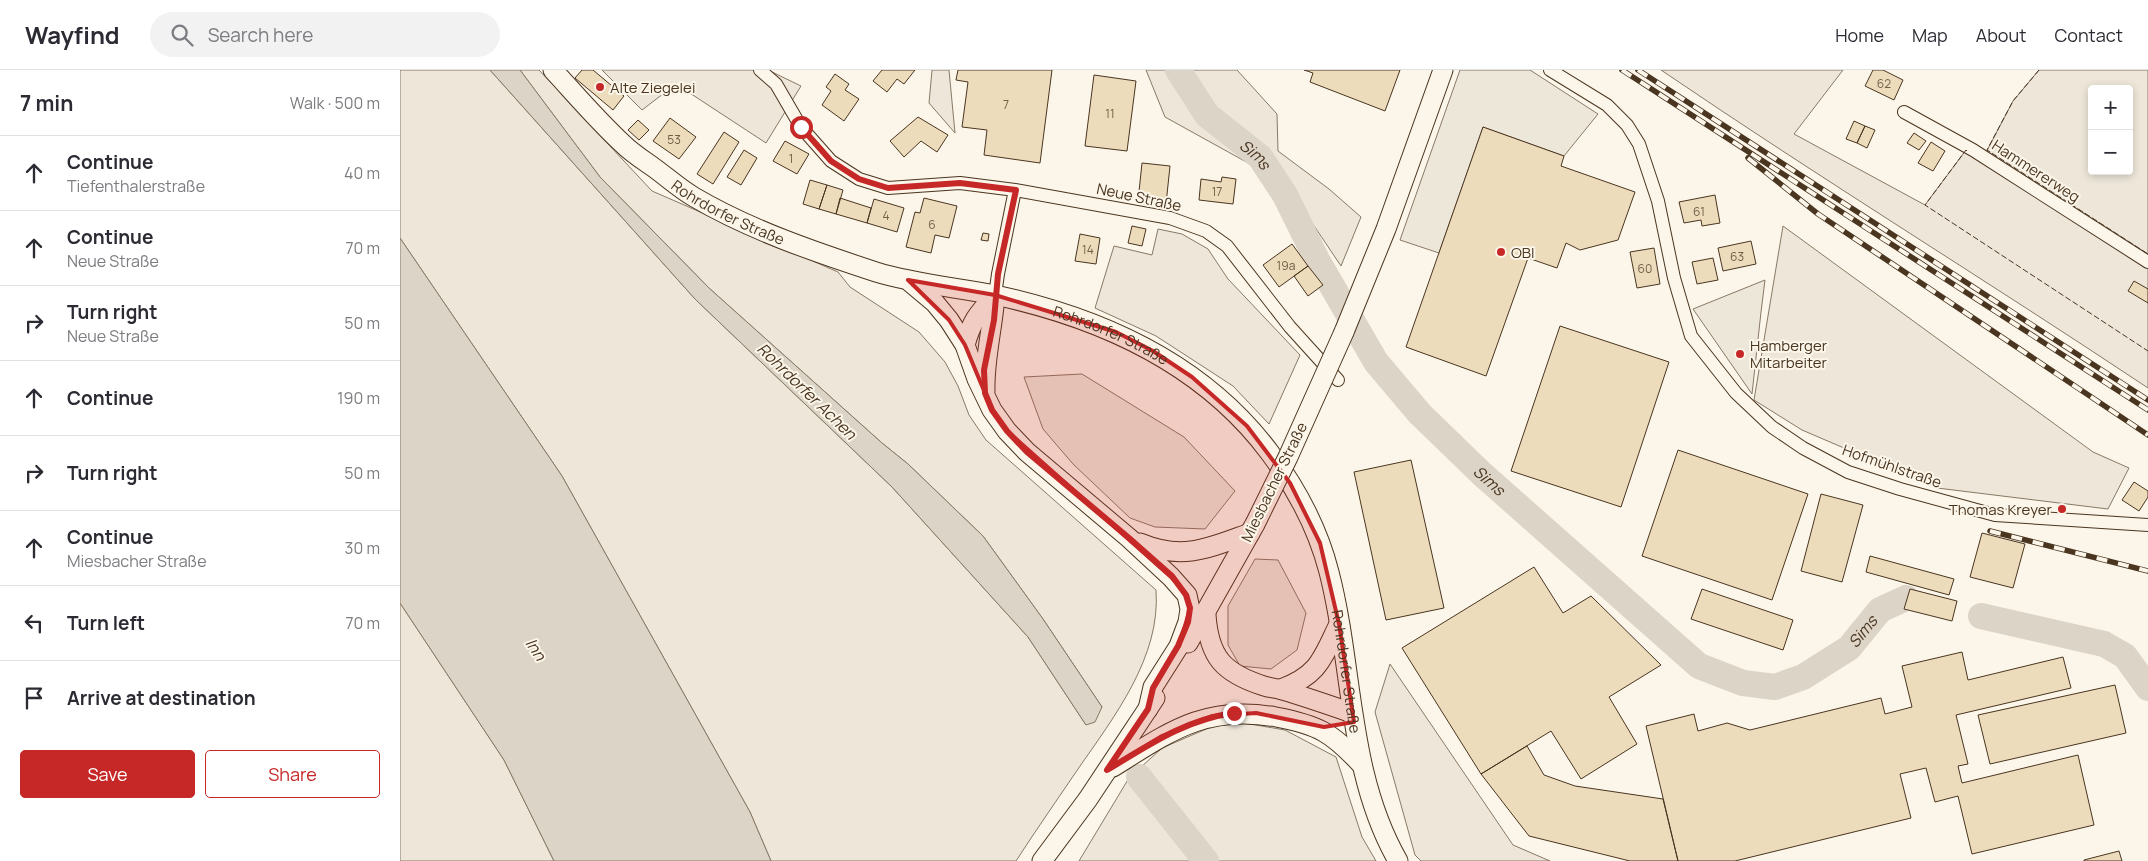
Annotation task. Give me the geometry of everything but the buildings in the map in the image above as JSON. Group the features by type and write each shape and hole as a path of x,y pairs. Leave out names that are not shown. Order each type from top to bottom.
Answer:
{"main road":[{"name":"Rohrdorfer Straße","path":"553,70 624,145 693,197 768,233 878,272 908,280 995,295 1072,316 1116,332 1154,351 1192,377 1247,426 1269,452 1290,483 1317,536 1329,572 1361,764 1384,831 1398,861"},
{"name":"Miesbacher Straße","path":"1042,861 1148,709 1206,615 1288,457 1386,229 1443,70"},
{"path":"908,280 935,303 949,320 965,345 977,379 992,410 1007,431 1027,452 1129,538 1182,588 1190,608 1188,622 1178,646 1153,688 1148,709"},
{"path":"965,345 971,325 995,295"},
{"path":"985,393 984,370 994,320 995,295"},
{"path":"1129,538 1153,548 1172,552 1198,550 1252,528"},
{"path":"1206,615 1210,645 1220,662 1228,670 1237,676 1264,686 1281,689 1353,717"},
{"path":"1281,689 1307,677 1318,667 1339,624"},
{"path":"1107,770 1162,736 1212,716 1256,713 1315,726 1340,725 1353,717"},
{"path":"1315,726 1340,741 1361,764"}],"street":[{"name":"Neue Straße","path":"760,70 776,84 801,127 831,161 859,179 888,188 960,183 1016,190 1170,218 1206,231 1227,246 1290,327 1338,380"},
{"name":"Hofmühlstraße","path":"1550,70 1607,105 1627,125 1639,144 1658,201 1674,278 1691,336 1736,393 1772,427 1803,448 1848,472 1900,489 1995,515 2148,525"},
{"name":"Hammererweg","path":"1904,112 1974,150 2148,262"},
{"path":"995,295 1016,190"}],"highlighted area":[{"path":"908,280 995,295 1116,332 1153,351 1192,377 1247,426 1290,483 1320,543 1339,624 1354,722 1324,727 1256,713 1212,716 1162,736 1107,770 1148,709 1153,687 1179,646 1190,609 1187,595 1171,577 1007,431 992,410 965,345 949,320"}],"shaded area":[{"path":"400,70 490,70 695,299 892,487 1028,637 1086,725 1102,707 1043,619 983,536 908,464 709,288 600,177 520,70 539,70 652,191 838,272 850,287 919,332 945,362 958,386 969,415 986,440 1156,590 1156,615 1151,639 1132,685 1106,729 1016,861 771,861 750,812 562,476 400,238"},
{"path":"602,70 768,70 801,86 766,143 676,84 642,110"},
{"path":"932,70 949,70 955,133 929,103"},
{"path":"1146,70 1237,70 1277,114 1278,151 1329,189 1361,217 1341,266 1286,184 1165,117"},
{"path":"1460,70 1530,70 1598,114 1564,156 1483,127 1439,253 1400,240"},
{"path":"1661,70 1843,70 1794,134 1925,205 1966,150 1982,160 2013,101 2039,70 2148,70 2148,388 2026,308"},
{"path":"1783,226 2093,452 2129,468 2108,509 1937,488 1802,430 1754,400"},
{"path":"1158,229 1182,234 1208,249 1228,279 1300,355 1269,424 1233,386 1156,336 1095,308 1114,246 1152,255"},
{"name":"Hamberger Mitarbeiter","path":"1765,280 1761,312 1752,394 1693,309"},
{"path":"1082,374 1184,437 1235,491 1205,529 1155,527 1130,518 1073,464 1043,429 1024,377"},
{"path":"1255,559 1278,560 1306,613 1297,650 1271,669 1240,666 1228,645 1228,606"},
{"path":"400,603 504,760 554,861 400,861"},
{"path":"1390,664 1513,845 1550,861 1421,861 1415,855 1375,712"},
{"path":"1227,720 1285,730 1336,757 1362,837 1376,861 1079,861 1129,778 1162,748"}],"water":[{"path":"490,70 520,70 600,177 709,288 908,464 983,536 1043,619 1102,707 1095,722 1086,725 1028,637 892,487 695,299"},
{"name":"Inn","path":"400,238 562,476 750,812 771,861 554,861 504,760 400,603"}],"waterway":[{"name":"Sims","path":"1178,70 1207,115 1260,157 1285,195 1317,260 1376,362 1420,414 1482,474 1699,666 1743,683 1775,687 1803,677 1849,648 1880,610 1906,598"},
{"name":"Sims","path":"1981,616 2104,644 2125,656 2148,688"},
{"name":"Rohrdorfer Achen","path":"1139,777 1206,861"}],"railway":[{"path":"1622,70 2148,410"},
{"path":"1638,70 2148,400"},
{"path":"1748,158 1818,214 2148,435"},
{"path":"1990,531 2148,571"}],"fence":[{"path":"2039,70 2013,101 1987,150 2148,254"},
{"path":"1967,151 1925,205 2148,351"}],"place":[{"name":"Alte Ziegelei","path":"600,87"},
{"name":"OBI","path":"1501,252"},
{"name":"Hamberger Mitarbeiter","path":"1740,354"},
{"name":"Thomas Kreyer","path":"2062,509"}],"route":[{"path":"801,127 831,161 859,179 888,188 960,183 1016,190 998,274 994,320 984,370 985,393 992,410 1007,431 1027,452 1172,576 1186,595 1190,608 1188,622 1178,646 1153,688 1148,709 1107,770 1162,736 1212,716 1234,713"}]}
